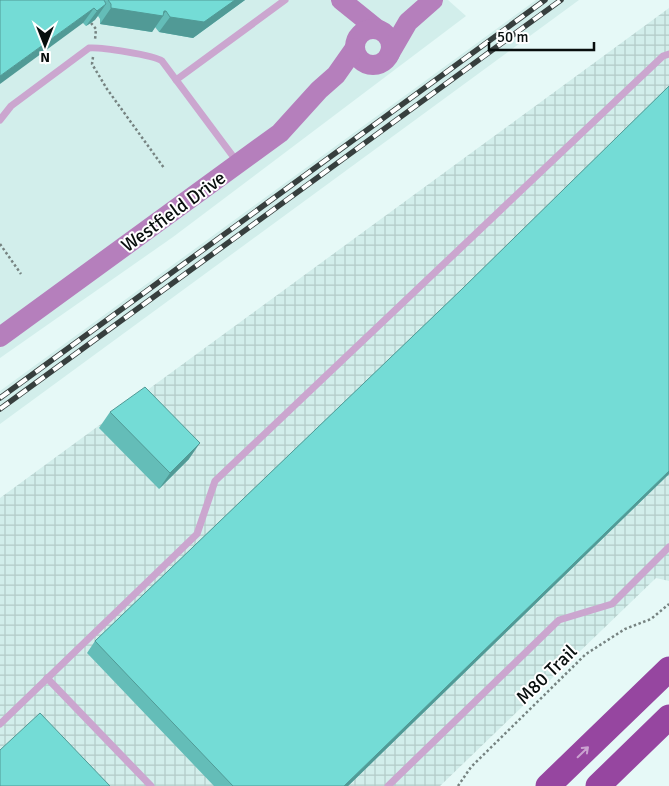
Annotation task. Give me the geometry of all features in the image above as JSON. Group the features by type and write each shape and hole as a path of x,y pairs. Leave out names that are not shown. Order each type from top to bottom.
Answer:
{"highway":[{"path":"548,786 669,669"},
{"path":"598,786 669,717"}],"main road":[{"path":"341,0 385,33 390,39 391,46 383,59"},
{"path":"341,0 353,28 357,54 366,63 383,59 408,22 432,0"},
{"path":"355,45 358,37 363,32 408,22"},
{"name":"Westfield Drive","path":"0,338 280,133 336,74 355,45"},
{"name":"Westfield Drive","path":"336,74 383,59"}],"lane":[{"path":"176,80 285,0"},
{"path":"0,120 11,106 85,51 94,48 159,59 238,163"},
{"path":"0,724 197,534 215,481 663,56 669,54"},
{"path":"388,786 559,620 612,604 669,547"},
{"path":"47,678 151,786"}],"path":[{"path":"91,23 96,29 92,64 164,168"},
{"path":"0,244 21,274"},
{"name":"M80 Trail","path":"458,786 471,767 586,654 626,629 651,619 669,604"}],"shaded area":[{"path":"0,0 448,0 466,16 173,237 0,358"},
{"path":"536,0 579,0 0,424 0,391"},
{"path":"669,8 669,581 656,578 440,786 0,786 0,498"}],"building":[{"path":"0,0 104,0 106,4 97,11 94,8 0,76"},
{"path":"108,0 235,0 204,22 170,17 166,11 164,11 163,16 111,8"},
{"path":"669,86 669,471 344,786 233,786 95,641 462,289"},
{"path":"145,387 200,443 170,473 110,412"},
{"path":"40,713 110,786 0,786 0,750"}],"railway":[{"path":"0,398 545,0"},
{"path":"0,409 561,0"}]}
